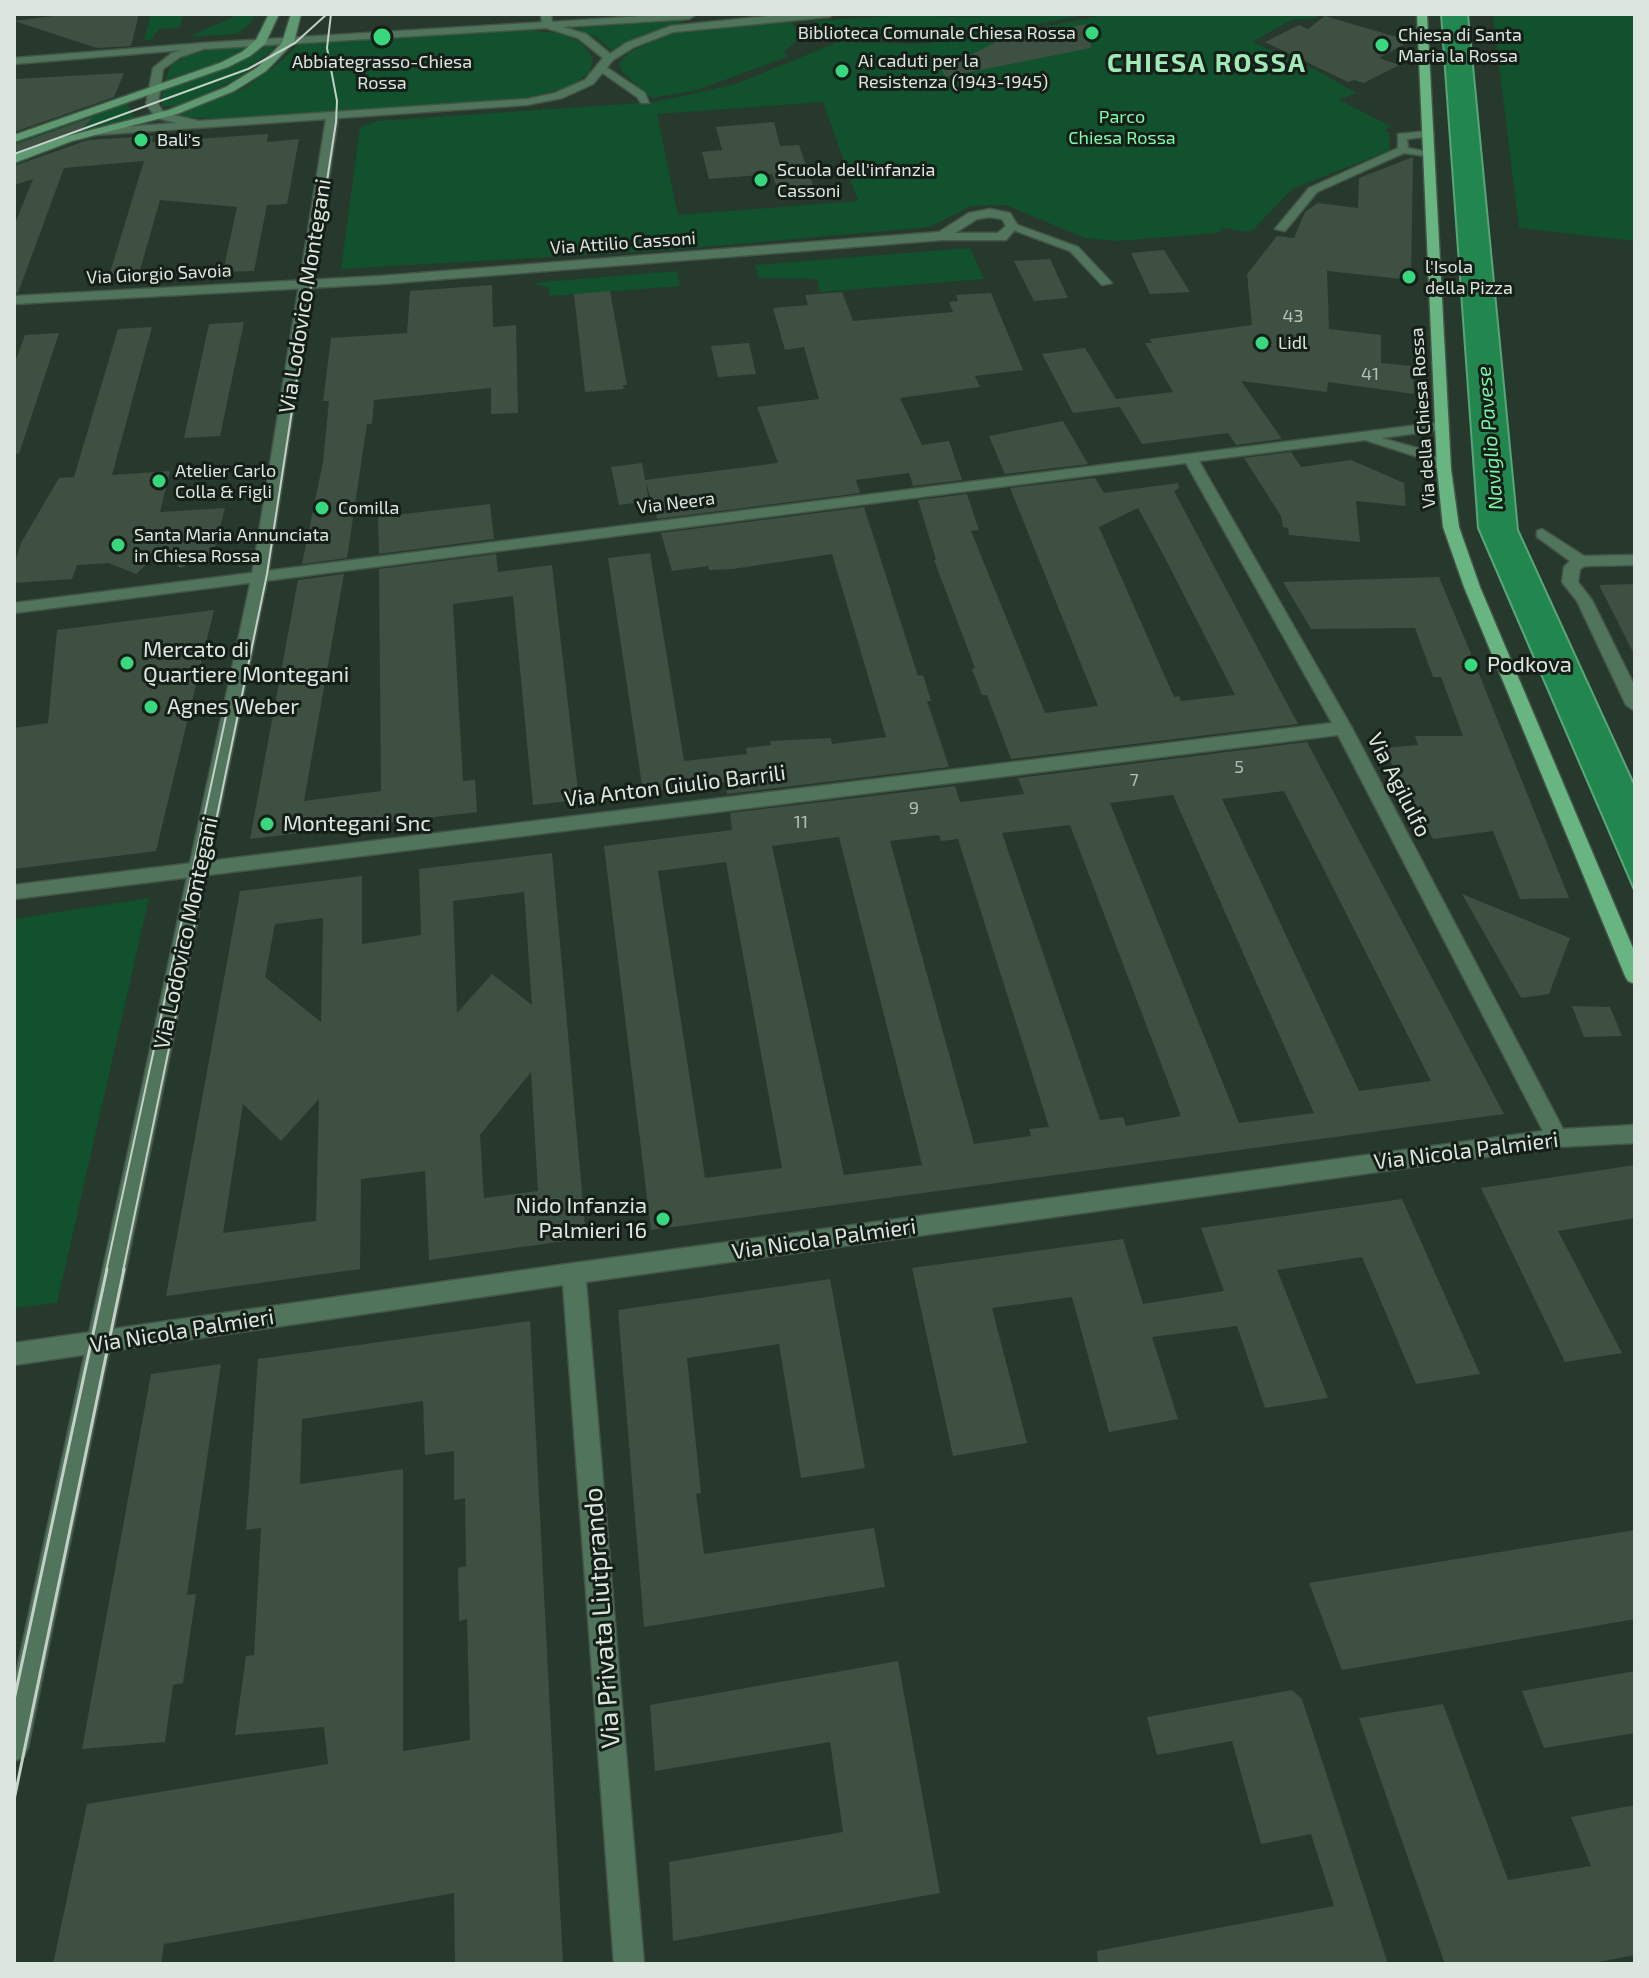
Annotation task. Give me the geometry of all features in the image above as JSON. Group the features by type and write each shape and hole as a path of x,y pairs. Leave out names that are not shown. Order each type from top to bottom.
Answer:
{"main road":[{"path":"14,139 224,65 261,42 274,14"},
{"path":"14,159 94,132 205,101 262,69 290,40 296,14"},
{"name":"Via della Chiesa Rossa","path":"1422,14 1444,469 1451,527 1460,556 1635,976"}],"street":[{"path":"94,132 527,102 572,91 589,82 630,45 708,17 729,14"},
{"path":"14,61 547,19 829,14"},
{"path":"547,19 582,36 606,64"},
{"path":"194,123 160,116 152,104 152,90 158,68 176,55 203,46"},
{"path":"117,54 145,58 158,68"},
{"name":"Via Lodovico Montegani","path":"14,1747 260,575 333,114"},
{"name":"Via Attilio Cassoni","path":"307,283 942,236 1002,237 1012,226 1006,216 981,214 960,223 942,236"},
{"name":"Via Giorgio Savoia","path":"14,300 307,283"},
{"name":"Via Neera","path":"14,608 1442,426"},
{"name":"Via Neera","path":"1344,438 1399,445 1423,454 1444,469"},
{"name":"Via Agilulfo","path":"1190,458 1343,728 1557,1138"},
{"path":"1542,534 1581,561"},
{"path":"1635,560 1581,561 1572,567 1570,582 1584,600 1635,705"},
{"name":"Via Anton Giulio Barrili","path":"14,892 1343,728"},
{"name":"Via Nicola Palmieri","path":"14,1354 574,1273 1557,1138 1635,1134"},
{"name":"Via Privata Liutprando","path":"574,1273 629,1964"}],"lane":[{"path":"606,64 645,101"},
{"path":"1403,150 1402,136 1429,134"},
{"path":"1281,229 1313,190 1403,150 1429,155"},
{"name":"Via Attilio Cassoni","path":"1012,226 1074,249 1106,283"}],"green space":[{"path":"151,14 184,14 179,28 159,29 151,40 144,40"},
{"path":"239,14 255,14 251,23 236,34 189,37"},
{"path":"920,14 945,17 1089,14 985,35 916,40 823,37 814,21"},
{"name":"Parco Chiesa Rossa","path":"1110,14 1321,14 1316,18 1291,20 1252,42 1316,70 1356,93 1339,100 1392,127 1384,130 1389,133 1390,150 1292,189 1248,232 1223,228 1218,233 1116,241 1085,238 1006,205 971,206 930,227 670,250 341,269 360,128 377,121 655,102 736,84 838,42 917,44 985,38","holes":["823,102 858,201 678,215 657,114"]},
{"path":"1493,14 1635,14 1635,241 1519,228"},
{"path":"791,20 799,38 784,52 787,57 697,90 652,98 623,73 619,64 629,52 675,32"},
{"path":"683,23 642,35 611,50 596,37 575,28"},
{"path":"524,29 562,34 580,42 593,57 590,72 572,86 517,100 219,119 176,116 243,89 278,64 300,43"},
{"path":"275,45 272,50 239,78 178,106 162,106 165,90 231,67"},
{"path":"246,47 228,59 165,80 171,65 188,55"},
{"path":"127,103 134,118 98,127 14,157 14,144"},
{"path":"970,248 984,279 820,292 817,279 759,278 755,265"},
{"path":"677,271 680,286 550,296 549,288 532,283"},
{"path":"149,898 57,1303 14,1308 14,919"}],"water":[{"name":"Naviglio Pavese","path":"1441,14 1468,14 1518,530 1635,786 1635,892 1478,528"}],"building":[{"path":"68,14 139,14 131,46 97,48 14,21"},
{"path":"1325,16 1410,41 1379,58 1399,65 1364,83 1348,82 1265,42 1299,25 1308,29"},
{"path":"1086,24 1091,48 945,77 942,70 998,41"},
{"path":"124,73 114,97 14,132 14,79"},
{"path":"93,117 81,130 14,152 14,145"},
{"path":"774,122 780,146 799,145 814,188 778,190 772,174 709,179 702,152 722,150 716,127"},
{"path":"268,134 267,142 299,139 287,204 267,205 254,271 223,272 237,207 160,200 138,277 108,279 144,161 64,168 18,293 14,293 14,226 33,179 14,185 14,166 88,140 153,136 152,142"},
{"path":"1413,157 1411,280 1327,271 1329,329 1381,335 1381,363 1413,366 1414,394 1328,382 1327,392 1241,381 1282,439 1236,445 1228,433 1142,444 1120,407 1073,413 1042,354 1085,348 1116,399 1173,392 1145,343 1152,343 1150,339 1252,325 1247,274 1277,236 1294,238 1305,212 1318,203 1358,208 1359,178"},
{"path":"1164,250 1190,292 1150,294 1131,253"},
{"path":"1050,259 1068,298 1034,301 1014,261"},
{"path":"492,285 493,327 516,325 518,413 491,414 491,388 374,400 372,424 367,424 347,558 302,564 323,462 329,401 323,401 331,338 407,333 410,291"},
{"path":"610,291 627,385 623,385 624,389 585,392 574,294"},
{"path":"842,292 853,321 953,312 949,302 958,301 956,295 991,293 1023,370 975,376 980,387 900,398 922,445 949,441 962,480 913,486 909,473 856,480 860,493 657,519 645,480 778,463 757,407 819,399 804,347 785,350 773,308 808,305 805,295"},
{"path":"244,322 220,436 184,438 209,324"},
{"path":"152,327 112,475 170,471 160,512 225,508 213,555 201,556 181,568 157,554 136,574 109,563 77,565 72,579 14,583 14,566 21,543 59,478 74,477 118,329"},
{"path":"59,333 19,454 14,453 14,365 25,335"},
{"path":"749,343 756,374 718,377 711,346"},
{"path":"1063,421 1088,464 1005,474 989,436"},
{"path":"1291,452 1301,467 1351,460 1404,483 1406,506 1356,501 1360,542 1289,535 1288,528 1283,527 1281,516 1244,458"},
{"path":"642,463 649,501 619,505 611,467"},
{"path":"1095,478 1104,493 1178,483 1179,488 1174,491 1298,724 1011,759 987,695 982,695 972,669 975,668 934,560 918,500 967,494 979,530 971,531 1045,713 1098,706 1010,488","holes":["1138,508 1235,695 1181,701 1179,696 1174,697 1099,527"]},
{"path":"490,504 494,539 379,554 378,517"},
{"path":"864,507 918,676 923,675 931,701 927,701 949,767 727,794 726,782 643,792 608,558 650,553 684,761 747,754 746,748 771,745 770,741 831,738 832,744 886,737 832,554 733,569 709,570 708,566 672,571 661,533"},
{"path":"496,554 498,572 552,565 579,800 533,805 513,596 453,604 463,781 475,780 477,812 250,839 298,580 344,574 304,801 381,791 379,569"},
{"path":"1439,577 1569,898 1520,899 1493,831 1433,839 1383,748 1418,745 1415,736 1463,736 1441,677 1433,677 1415,628 1311,629 1283,582"},
{"path":"1635,584 1635,656 1599,585"},
{"path":"214,610 156,851 14,869 14,728 48,723 57,630"},
{"path":"1307,742 1504,1114 651,1230 604,846 732,830 730,813 955,786 960,802 1024,794 1018,778","holes":["1284,791 1431,1081 1359,1091 1222,799","1173,795 1314,1113 1239,1123 1110,803","1070,825 1181,1116 1126,1126 1123,1117 1100,1120 1002,833","939,835 941,841 958,839 1049,1127 1029,1129 1031,1136 974,1144 890,841","839,837 922,1165 844,1175 772,846","726,862 782,1168 705,1178 658,871"]},
{"path":"552,853 586,1238 429,1260 425,1171 361,1179 360,1269 166,1296 240,891 362,876 362,944 421,935 419,869","holes":["524,892 532,1005 492,974 457,1013 453,901","323,918 321,1022 265,977 275,924","531,1072 538,1191 484,1198 480,1135","319,1099 316,1221 223,1233 243,1104 281,1141"]},
{"path":"1462,894 1570,938 1549,994 1521,998"},
{"path":"1572,1006 1610,1007 1622,1036 1584,1037"},
{"path":"1635,1165 1635,1218 1558,1231 1622,1353 1565,1362 1481,1188"},
{"path":"1402,1199 1480,1374 1416,1384 1362,1257 1277,1270 1328,1398 1265,1408 1237,1326 1152,1337 1178,1419 1109,1432 1072,1297 992,1308 1027,1443 953,1456 912,1268 1123,1239 1143,1304 1224,1291 1201,1228"},
{"path":"830,1279 865,1468 801,1478 779,1344 687,1358 701,1493 696,1494 704,1554 874,1528 885,1587 644,1627 618,1310"},
{"path":"530,1321 563,1964 455,1964 454,1893 164,1944 161,1964 53,1964 87,1804 328,1764 324,1727 235,1735 246,1656 254,1655 261,1528 246,1530 258,1359","holes":["423,1401 425,1455 454,1451 454,1500 465,1498 466,1566 458,1568 459,1621 467,1619 470,1740 403,1751 403,1469 300,1484 302,1419"]},
{"path":"221,1364 187,1595 196,1594 183,1683 173,1685 165,1742 82,1749 151,1374"},
{"path":"1635,1530 1635,1619 1342,1670 1309,1583"},
{"path":"898,1661 940,1893 673,1941 669,1862 843,1832 830,1742 655,1771 650,1705"},
{"path":"1635,1671 1635,1733 1544,1748 1522,1691"},
{"path":"1292,1690 1302,1699 1388,1964 1098,1964 1097,1951 1334,1906 1311,1834 1261,1844 1232,1741 1157,1755 1147,1717"},
{"path":"1443,1704 1508,1880 1591,1866 1571,1817 1635,1805 1635,1955 1588,1964 1445,1964 1359,1718"}],"tram line":[{"path":"14,154 248,69 295,43 327,14"},
{"path":"123,1271 267,574 336,122 337,101 327,48 331,14"},
{"path":"106,1271 226,716"},
{"path":"14,1700 107,1269"},
{"path":"14,1800 124,1269"}],"place":[{"name":"Biblioteca Comunale Chiesa Rossa","path":"1092,33"},
{"name":"Abbiategrasso-Chiesa Rossa","path":"382,37"},
{"name":"Chiesa di Santa Maria la Rossa","path":"1382,45"},
{"name":"Ai caduti per la Resistenza (1943-1945)","path":"842,71"},
{"name":"Bali's","path":"141,140"},
{"name":"Scuola dell'infanzia Cassoni","path":"761,180"},
{"name":"l'Isola della Pizza","path":"1409,277"},
{"name":"Lidl","path":"1262,343"},
{"name":"Atelier Carlo Colla & Figli","path":"159,481"},
{"name":"Comilla","path":"322,508"},
{"name":"Santa Maria Annunciata in Chiesa Rossa","path":"118,545"},
{"name":"Mercato di Quartiere Montegani","path":"127,663"},
{"name":"Podkova","path":"1471,665"},
{"name":"Agnes Weber","path":"151,707"},
{"name":"Montegani Snc","path":"267,824"},
{"name":"Nido Infanzia Palmieri 16","path":"663,1219"}],"district":[{"name":"CHIESA ROSSA","path":"1207,63"}]}
